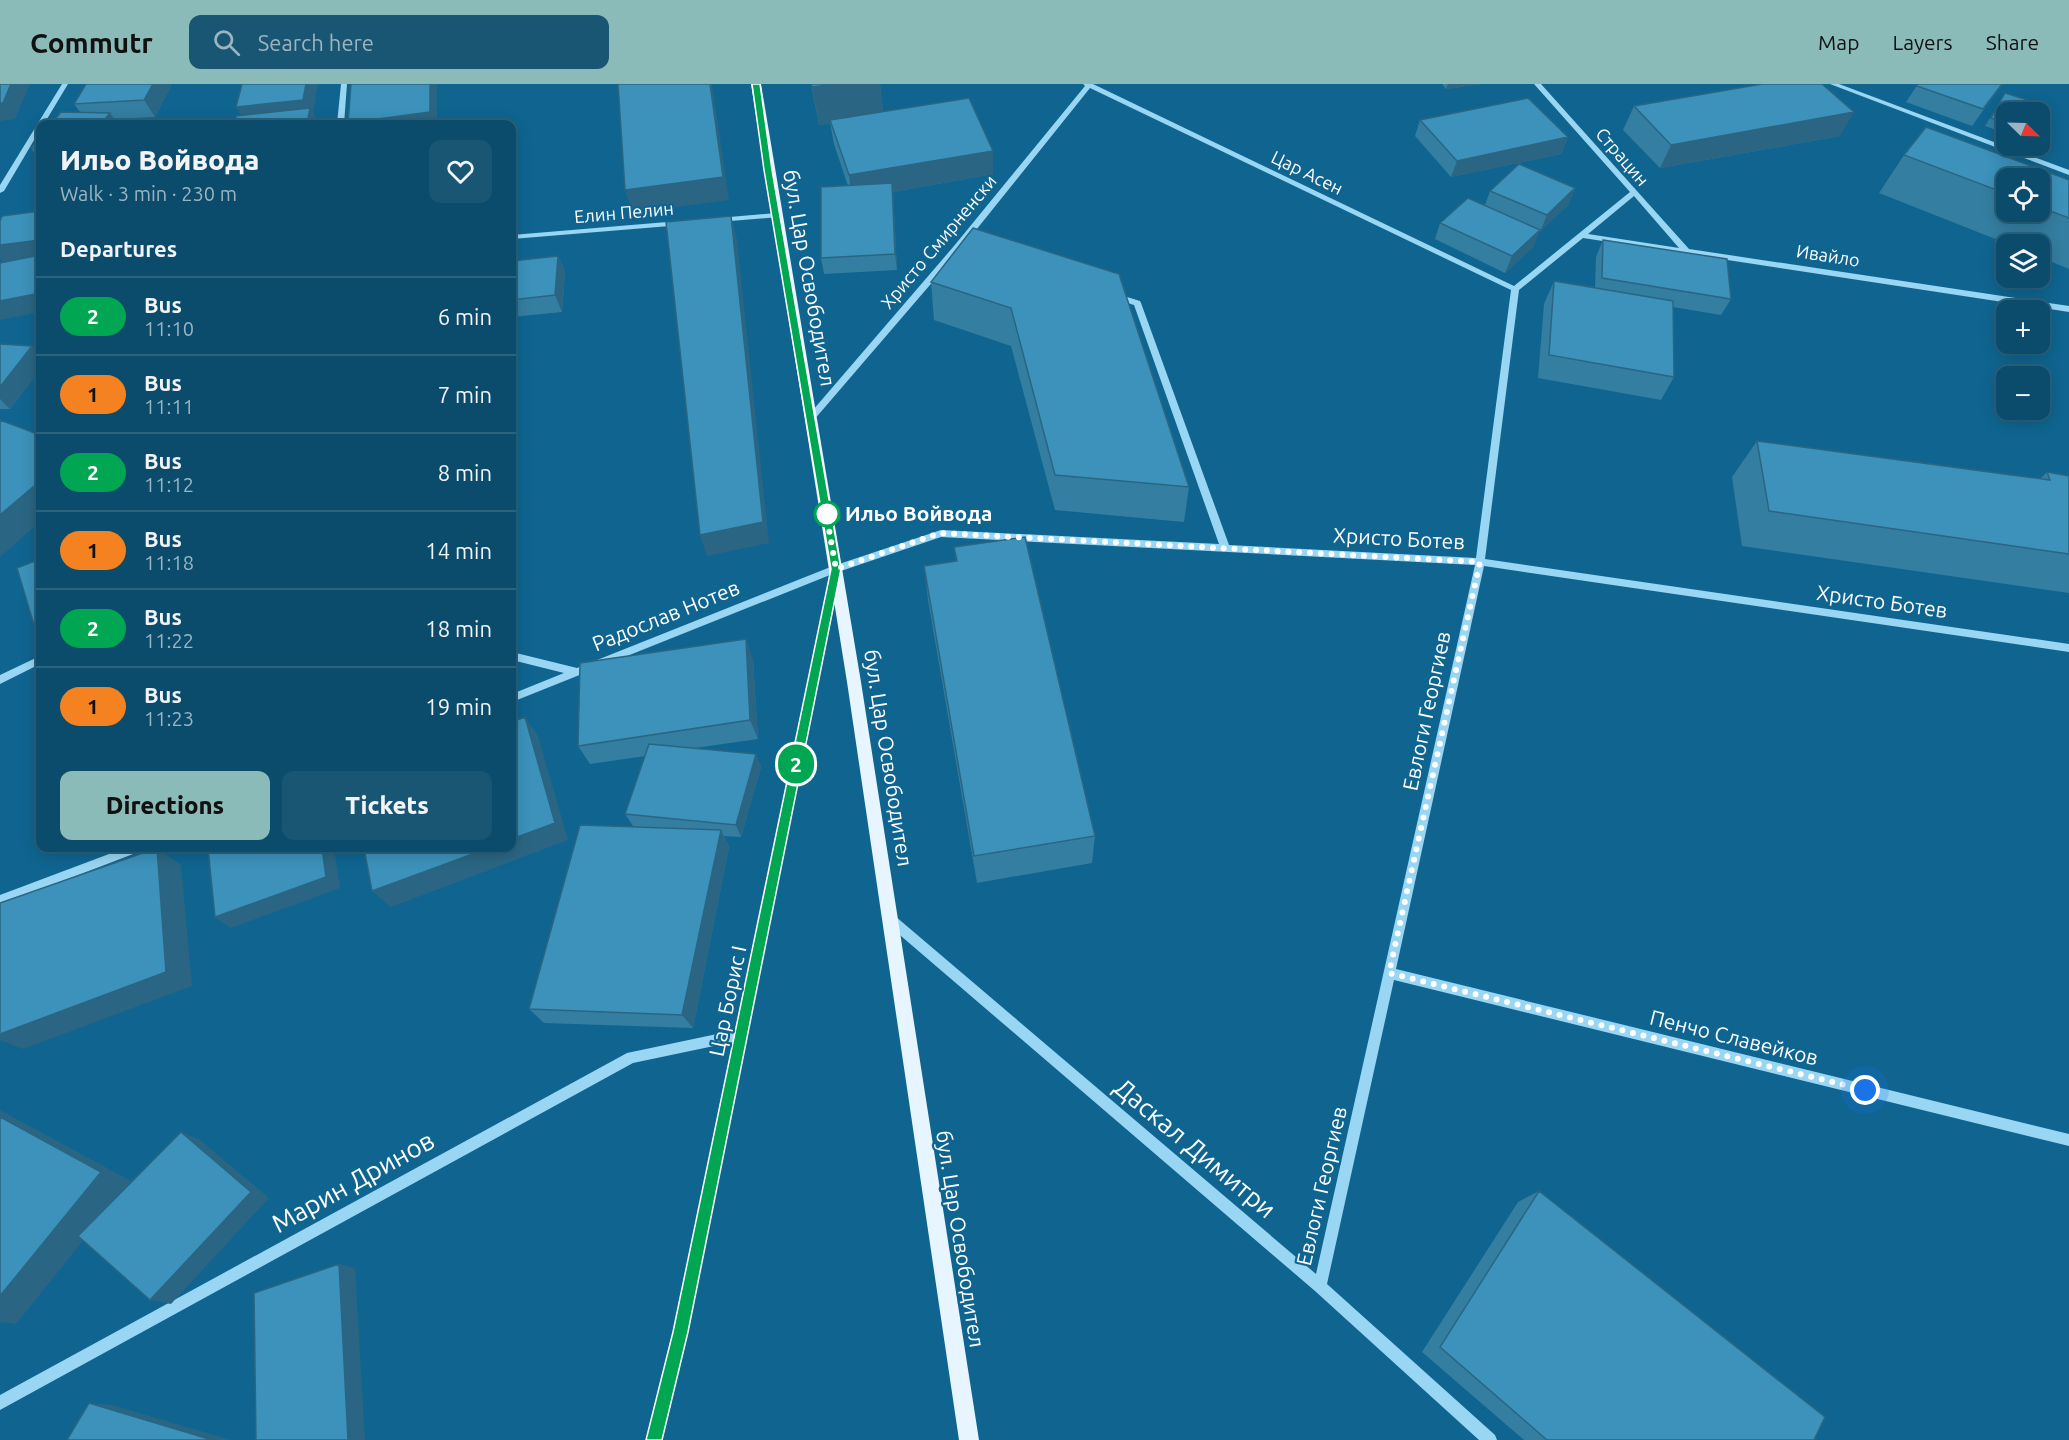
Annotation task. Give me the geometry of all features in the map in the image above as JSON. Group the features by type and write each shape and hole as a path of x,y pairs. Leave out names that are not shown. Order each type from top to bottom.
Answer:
{"main road":[{"name":"бул. Цар Освободител","path":"756,84 836,569 891,920 922,1148 969,1440"}],"street":[{"path":"43,120 65,84"},
{"path":"340,120 344,84"},
{"name":"Христо Смирненски","path":"810,419 957,248 1090,84"},
{"name":"Цар Асен","path":"1090,84 1515,290"},
{"name":"Страцин","path":"1537,84 1685,249"},
{"path":"1833,84 2069,173"},
{"path":"0,191 36,132"},
{"path":"1515,290 1633,193"},
{"path":"707,221 776,215"},
{"name":"Елин Пелин","path":"516,237 684,223"},
{"name":"Ивайло","path":"1581,235 2069,309"},
{"path":"957,248 968,251"},
{"name":"Евлоги Георгиев","path":"1320,1286 1480,562 1515,290"},
{"path":"1104,293 1137,303 1225,548"},
{"name":"Христо Ботев","path":"836,569 940,533 1480,562 2069,648"},
{"name":"Радослав Нотев","path":"516,696 836,569"},
{"name":"Цар Борис I","path":"654,1440 680,1332 836,569"},
{"path":"516,657 578,672"},
{"path":"0,680 36,662"},
{"path":"0,900 126,852"},
{"name":"Даскал Димитри","path":"891,920 1320,1286 1490,1440"},
{"name":"Пенчо Славейков","path":"1389,973 2069,1140"},
{"name":"Марин Дринов","path":"0,1402 631,1057 741,1035"}],"building":[{"path":"0,84 11,84 3,103 0,103"},
{"path":"86,84 153,84 144,100 74,104"},
{"path":"242,84 306,84 303,100 236,107"},
{"path":"351,84 430,84 430,112 370,120 348,120"},
{"path":"618,84 710,84 723,177 625,190"},
{"path":"812,84 835,84 812,87"},
{"path":"1762,84 1822,84 1854,112 1671,145 1634,106"},
{"path":"1918,84 2002,84 1983,109 1917,86"},
{"path":"2005,93 2034,102 2000,102"},
{"path":"969,98 993,151 849,175 830,120"},
{"path":"1528,98 1568,137 1457,161 1420,120"},
{"path":"310,108 308,120 236,120 236,116"},
{"path":"1996,109 1996,120 1991,118"},
{"path":"61,112 110,113 104,120 54,120"},
{"path":"1926,127 1996,153 1996,156 2004,156 2037,168 1996,168 1996,190 1904,155"},
{"path":"1519,164 1575,188 1547,215 1490,191"},
{"path":"2050,173 2069,180 2069,218 2050,211"},
{"path":"892,183 895,254 821,258 821,187"},
{"path":"1468,198 1540,230 1512,256 1440,223"},
{"path":"36,212 36,240 0,245 2,216"},
{"path":"731,216 763,522 700,535 666,222"},
{"path":"973,228 1119,274 1189,487 1055,475 1011,308 931,282"},
{"path":"1603,240 1727,259 1731,299 1602,278"},
{"path":"36,256 36,294 0,301 0,263"},
{"path":"558,256 555,295 516,300 516,261"},
{"path":"1554,281 1673,301 1674,377 1549,355"},
{"path":"0,344 32,346 0,387"},
{"path":"0,420 36,434 36,484 0,515"},
{"path":"1757,441 2050,480 2047,472 2069,476 2069,554 1769,511"},
{"path":"1025,537 1095,836 974,856 924,566 957,561 954,547"},
{"path":"36,561 36,624 34,625 17,568"},
{"path":"746,639 750,720 578,746 580,663"},
{"path":"525,717 555,823 516,838 516,720"},
{"path":"649,744 756,754 736,825 625,814"},
{"path":"580,825 721,830 682,1015 529,1009"},
{"path":"146,852 157,852 166,972 0,1034 0,903"},
{"path":"208,852 323,852 326,877 215,917"},
{"path":"365,852 478,852 372,891"},
{"path":"0,1117 101,1172 0,1296"},
{"path":"181,1132 251,1192 150,1300 78,1236"},
{"path":"1539,1191 1825,1417 1814,1440 1547,1440 1440,1347"},
{"path":"339,1264 348,1440 256,1440 254,1293"},
{"path":"89,1403 212,1440 67,1440"}],"bus line":[{"name":"2","path":"654,1440 680,1332 836,569 768,170 756,84"}],"place":[{"name":"Ильо Войвода","path":"827,514"}],"route":[{"path":"827,514 825,507 836,569 940,533 1480,562 1389,973 1865,1090"}]}
